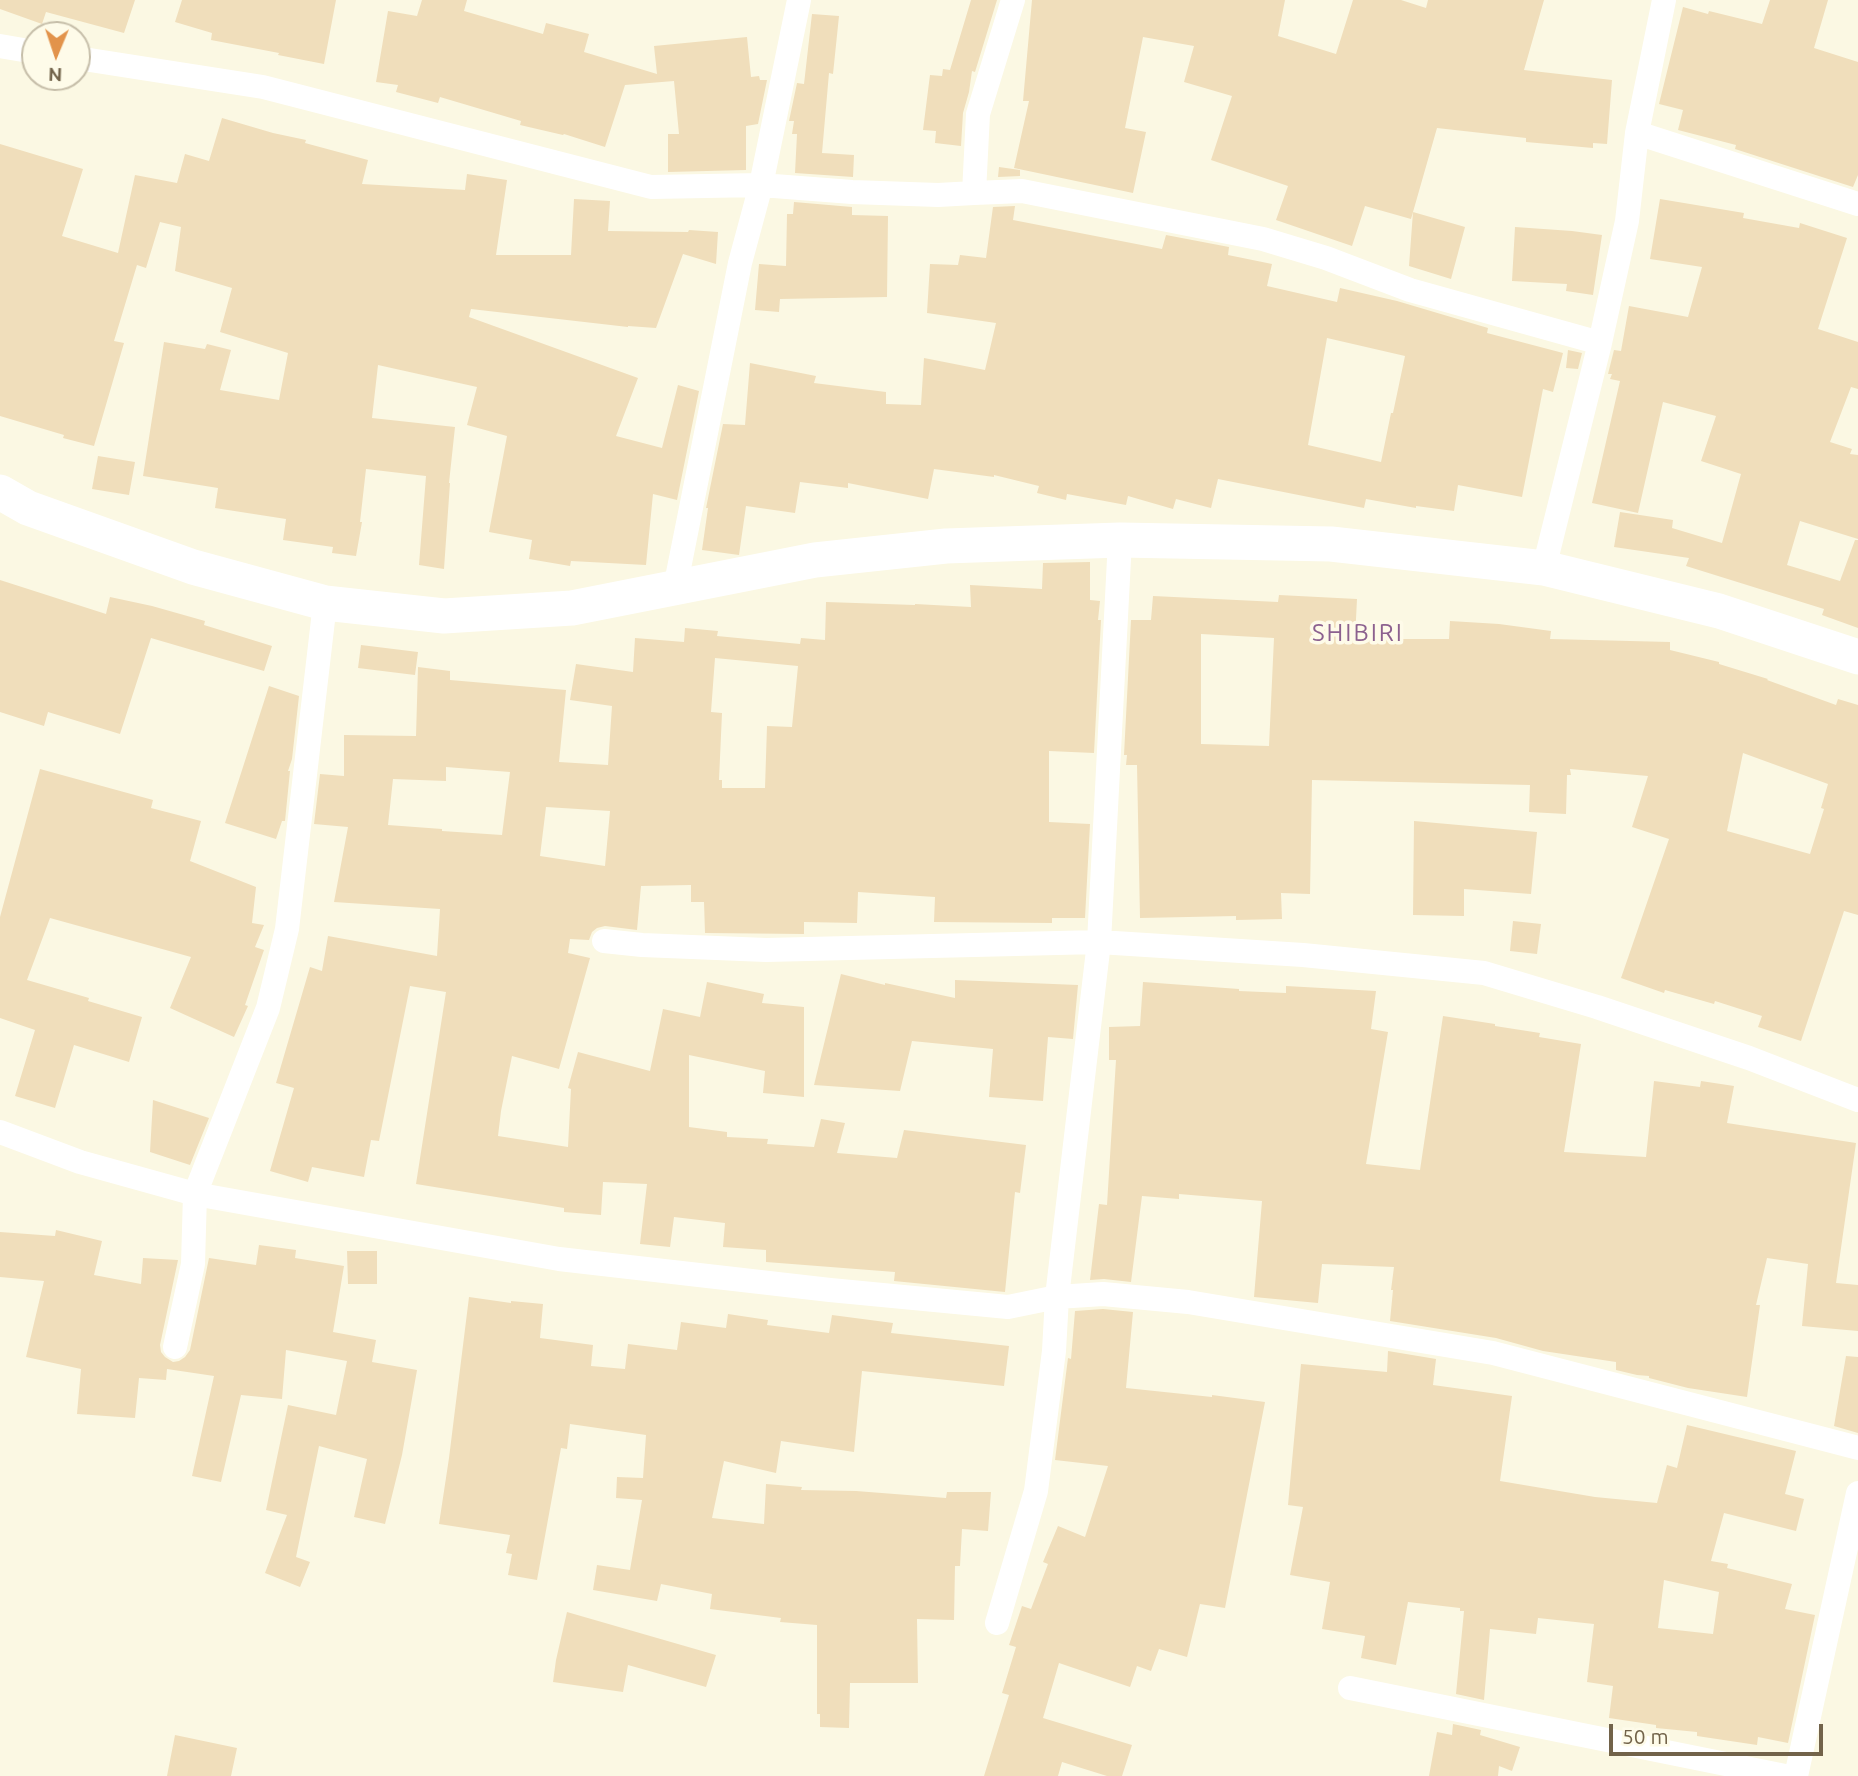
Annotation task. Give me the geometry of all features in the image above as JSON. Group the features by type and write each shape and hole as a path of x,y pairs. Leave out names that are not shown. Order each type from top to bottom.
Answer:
{"main road":[{"path":"0,492 28,508 193,567 325,603 444,616 572,608 815,561 933,548 1120,540 1331,544 1544,568 1719,611 1858,657"}],"street":[{"path":"675,588 740,263 761,185 799,0"},
{"path":"974,193 978,114 1013,0"},
{"path":"1544,568 1600,343 1627,221 1637,133 1664,0"},
{"path":"0,46 21,50"},
{"path":"91,60 263,87 651,187 761,185 938,195 1022,191 1263,239 1326,258 1410,290 1600,343"},
{"path":"1637,133 1858,204"},
{"path":"997,1623 1035,1491 1054,1351 1057,1297 1099,942 1120,540"},
{"path":"175,1347 193,1264 195,1194 268,1008 287,929 325,603"},
{"path":"604,941 766,950 1099,942 1303,955 1484,973 1610,1011 1749,1058 1858,1100"},
{"path":"0,1132 80,1162 195,1194 559,1259 1008,1307 1057,1297 1103,1294 1188,1303 1493,1353 1858,1448"},
{"path":"1796,1776 1858,1493"},
{"path":"1350,1688 1785,1776"}],"building":[{"path":"0,0 135,0 124,33 91,24 91,21 79,21 46,12 43,21 34,21 0,9"},
{"path":"182,0 336,0 324,64 211,40 212,33 175,22"},
{"path":"422,0 467,0 464,11 543,34 546,23 589,34 584,52 657,74 654,46 747,37 751,77 759,76 760,80 767,80 758,124 746,126 746,170 668,172 668,134 679,134 674,81 625,85 605,147 564,134 520,125 521,121 440,97 438,103 396,92 398,85 376,82 388,11 417,16"},
{"path":"971,0 997,0 975,72 972,71 963,113 961,146 935,143 936,131 923,130 930,75 942,76 943,69 950,70"},
{"path":"1032,0 1285,0 1278,36 1336,54 1353,0 1401,0 1426,8 1428,0 1544,0 1524,70 1612,80 1607,144 1593,143 1593,148 1526,142 1526,138 1437,128 1411,219 1365,206 1352,246 1276,220 1288,186 1211,160 1232,96 1184,82 1194,46 1143,37 1125,128 1146,132 1133,193 1014,168 1029,101 1023,101"},
{"path":"1770,0 1828,0 1814,48 1858,62 1858,175 1853,187 1735,149 1736,145 1678,130 1683,110 1659,104 1683,7 1762,24"},
{"path":"812,14 839,16 833,74 829,73 822,153 854,155 853,177 795,173 797,134 792,134 794,121 789,121 797,83 804,84"},
{"path":"222,118 368,160 362,184 465,190 467,174 507,180 496,255 571,255 574,199 610,201 608,231 718,232 716,264 683,254 656,328 471,309 469,317 638,378 616,436 662,448 678,385 699,391 677,500 653,494 646,565 571,561 570,566 529,559 532,540 489,532 507,436 467,425 477,387 378,365 372,418 455,427 444,569 419,565 426,476 366,469 356,556 332,553 333,547 283,540 286,519 215,508 218,488 143,476 164,342 205,349 207,344 231,350 220,390 279,400 288,353 220,332 232,288 175,271 181,227 160,222 146,268 137,265 114,341 124,343 94,446 0,416 0,144 83,169 62,236 118,253 135,175 177,183 185,154 209,161"},
{"path":"999,167 1020,170 1020,176 998,177"},
{"path":"1660,199 1744,213 1743,218 1799,228 1800,223 1847,238 1818,329 1858,342 1858,389 1851,387 1830,442 1852,449 1850,454 1858,455 1858,539 1800,521 1787,565 1840,581 1855,540 1858,540 1858,628 1822,615 1824,609 1686,566 1689,558 1614,547 1620,512 1673,520 1672,528 1722,543 1741,474 1701,461 1716,416 1663,402 1638,513 1592,503 1620,381 1610,379 1612,374 1608,374 1614,350 1621,351 1629,306 1688,317 1702,267 1650,259"},
{"path":"794,202 852,207 852,215 888,216 887,297 780,299 779,312 755,310 759,264 786,266 787,214 793,214"},
{"path":"1015,206 1013,220 1162,249 1166,235 1229,247 1228,255 1272,264 1267,286 1337,302 1340,288 1397,301 1488,328 1487,333 1563,353 1553,392 1543,389 1522,497 1458,485 1454,511 1416,508 1366,499 1364,508 1218,479 1211,508 1176,499 1173,509 1128,496 1126,505 1067,494 1066,500 1037,493 1039,486 994,475 934,469 928,499 848,483 848,488 800,482 795,513 746,506 739,555 702,550 706,508 723,424 745,425 750,363 816,376 814,383 886,392 886,404 921,405 924,358 985,370 996,323 927,313 930,264 958,265 960,255 986,258 993,207","holes":["1327,338 1405,356 1381,462 1308,445"]},
{"path":"1413,212 1465,227 1451,279 1409,266"},
{"path":"1515,227 1602,235 1593,295 1566,291 1567,284 1512,281"},
{"path":"1568,350 1582,353 1578,369 1566,368"},
{"path":"98,456 135,462 129,495 92,489"},
{"path":"1090,562 1090,600 1100,601 1094,753 1049,751 1049,822 1090,824 1085,918 1052,918 1052,923 934,922 935,897 858,892 857,923 804,922 804,934 705,933 704,902 691,902 691,885 641,886 637,930 605,926 592,932 589,940 570,939 568,953 590,958 559,1069 512,1056 498,1136 568,1147 571,1089 568,1088 578,1052 650,1071 663,1009 700,1017 707,982 764,994 762,1003 804,1007 804,1097 763,1093 765,1071 689,1055 689,1127 727,1132 727,1137 768,1139 767,1144 814,1147 821,1119 845,1123 837,1153 897,1158 904,1130 1026,1145 1020,1193 1015,1192 1005,1292 894,1281 895,1272 766,1262 766,1250 723,1247 725,1223 674,1217 670,1247 640,1244 647,1184 603,1182 601,1215 564,1212 564,1208 416,1184 446,992 410,986 379,1141 371,1140 364,1177 312,1167 308,1182 270,1171 294,1088 276,1083 310,967 322,971 328,936 437,956 440,909 334,902 348,827 314,824 320,774 344,776 344,735 416,736 418,667 450,671 450,680 566,690 559,762 608,765 612,706 570,700 576,664 633,672 635,638 684,642 685,628 718,631 717,636 800,644 801,638 825,640 826,602 971,607 970,585 1042,589 1043,563","holes":["715,658 798,666 792,727 767,726 765,788 722,788 722,780 719,780 722,713 711,712","446,767 510,772 502,835 388,825 393,779 446,781","546,807 610,811 605,866 540,856"]},
{"path":"0,580 106,614 110,597 152,606 205,621 204,625 272,646 264,671 151,638 120,734 48,712 44,726 0,712"},
{"path":"1279,595 1357,599 1355,639 1449,639 1450,621 1551,631 1550,639 1670,642 1670,650 1719,662 1836,705 1838,699 1858,705 1858,915 1844,911 1801,1041 1758,1027 1762,1016 1715,1001 1714,1004 1665,990 1664,993 1621,978 1669,839 1632,827 1648,776 1570,769 1571,775 1567,775 1566,814 1529,812 1530,785 1312,780 1310,894 1281,893 1282,919 1236,920 1236,916 1140,918 1137,765 1126,765 1127,755 1124,755 1131,620 1151,620 1153,596 1278,602","holes":["1201,634 1274,638 1269,746 1201,744","1743,753 1828,784 1821,808 1824,809 1810,854 1727,831"]},
{"path":"361,645 418,652 415,675 358,668"},
{"path":"269,686 299,696 292,759 288,771 285,821 282,821 276,839 225,823"},
{"path":"40,769 153,800 151,808 201,821 190,861 256,887 252,923 264,925 255,947 264,950 245,1005 248,1006 234,1037 170,1008 191,957 50,918 27,980 142,1017 129,1062 74,1045 55,1108 15,1096 35,1030 0,1018 0,917"},
{"path":"1414,821 1537,832 1531,894 1464,889 1464,916 1413,915"},
{"path":"1513,921 1541,924 1537,954 1510,951"},
{"path":"841,974 955,998 955,980 1078,985 1073,1039 1048,1037 1043,1101 989,1097 993,1049 912,1041 900,1091 814,1085"},
{"path":"1143,982 1286,993 1286,986 1376,991 1371,1029 1388,1032 1366,1164 1420,1170 1443,1016 1540,1033 1539,1037 1581,1044 1564,1152 1646,1157 1654,1081 1700,1087 1701,1081 1734,1086 1727,1123 1856,1143 1836,1283 1858,1285 1858,1331 1802,1326 1808,1264 1767,1258 1756,1305 1760,1305 1747,1397 1688,1388 1649,1376 1616,1370 1616,1362 1543,1351 1496,1338 1390,1321 1394,1267 1322,1264 1318,1303 1254,1297 1262,1201 1179,1194 1179,1199 1142,1196 1131,1282 1090,1280 1099,1204 1107,1205 1116,1060 1109,1060 1109,1027 1140,1026"},
{"path":"153,1100 209,1118 190,1165 150,1152"},
{"path":"56,1230 102,1241 94,1275 141,1284 143,1258 178,1260 160,1345 161,1352 173,1362 185,1357 190,1350 209,1258 256,1265 259,1245 296,1250 295,1258 344,1266 333,1332 376,1340 372,1362 417,1370 402,1455 385,1524 354,1517 367,1459 319,1446 296,1557 310,1562 300,1587 265,1573 287,1515 266,1510 288,1405 336,1415 347,1361 286,1350 282,1399 241,1395 221,1482 192,1476 214,1376 167,1369 166,1380 139,1378 135,1418 77,1414 81,1369 26,1357 44,1281 0,1277 0,1232 55,1236"},
{"path":"347,1251 377,1251 377,1284 348,1284"},
{"path":"469,1297 543,1304 540,1338 593,1345 591,1366 625,1369 628,1344 677,1350 681,1322 726,1328 728,1314 768,1320 767,1325 829,1333 832,1315 893,1323 891,1333 1009,1346 1004,1386 862,1371 854,1452 781,1441 776,1473 724,1461 712,1518 764,1524 766,1484 802,1487 801,1490 946,1498 947,1492 991,1492 988,1531 962,1529 960,1566 955,1566 954,1620 917,1619 918,1683 850,1683 849,1728 820,1727 820,1714 817,1714 817,1625 780,1622 781,1618 710,1609 712,1594 661,1584 657,1601 593,1590 597,1565 630,1570 642,1500 616,1498 617,1477 643,1478 646,1435 570,1424 567,1449 561,1448 537,1580 508,1575 512,1554 506,1553 510,1535 439,1524"},
{"path":"1103,1309 1133,1312 1126,1388 1265,1402 1225,1608 1200,1604 1187,1657 1159,1649 1151,1671 1137,1666 1130,1687 1059,1663 1043,1718 1132,1745 1122,1776 1107,1776 1062,1762 1058,1776 984,1776 1009,1695 1002,1693 1016,1647 1009,1645 1022,1606 1031,1609 1048,1564 1043,1562 1058,1526 1085,1537 1108,1466 1055,1460 1068,1358 1071,1359 1075,1311"},
{"path":"1388,1351 1436,1359 1433,1385 1512,1396 1500,1481 1595,1497 1657,1503 1667,1465 1677,1468 1687,1425 1796,1451 1785,1494 1804,1499 1796,1531 1724,1513 1711,1561 1728,1564 1727,1568 1792,1584 1785,1609 1815,1615 1788,1743 1758,1737 1757,1745 1609,1718 1613,1686 1587,1682 1594,1624 1538,1618 1536,1634 1490,1629 1484,1700 1456,1694 1464,1611 1460,1611 1460,1608 1408,1602 1396,1665 1361,1658 1365,1636 1322,1629 1330,1582 1290,1575 1303,1507 1288,1505 1301,1364 1387,1372","holes":["1664,1580 1719,1592 1713,1634 1658,1628"]},
{"path":"1846,1356 1858,1357 1858,1433 1834,1426"},
{"path":"567,1612 716,1655 706,1687 628,1665 623,1692 553,1682"},
{"path":"1453,1724 1481,1730 1480,1735 1520,1747 1512,1771 1499,1766 1498,1776 1429,1776 1437,1732 1452,1735"},
{"path":"175,1735 237,1748 231,1776 167,1776"}],"district":[{"name":"SHIBIRI","path":"1358,633"}]}
